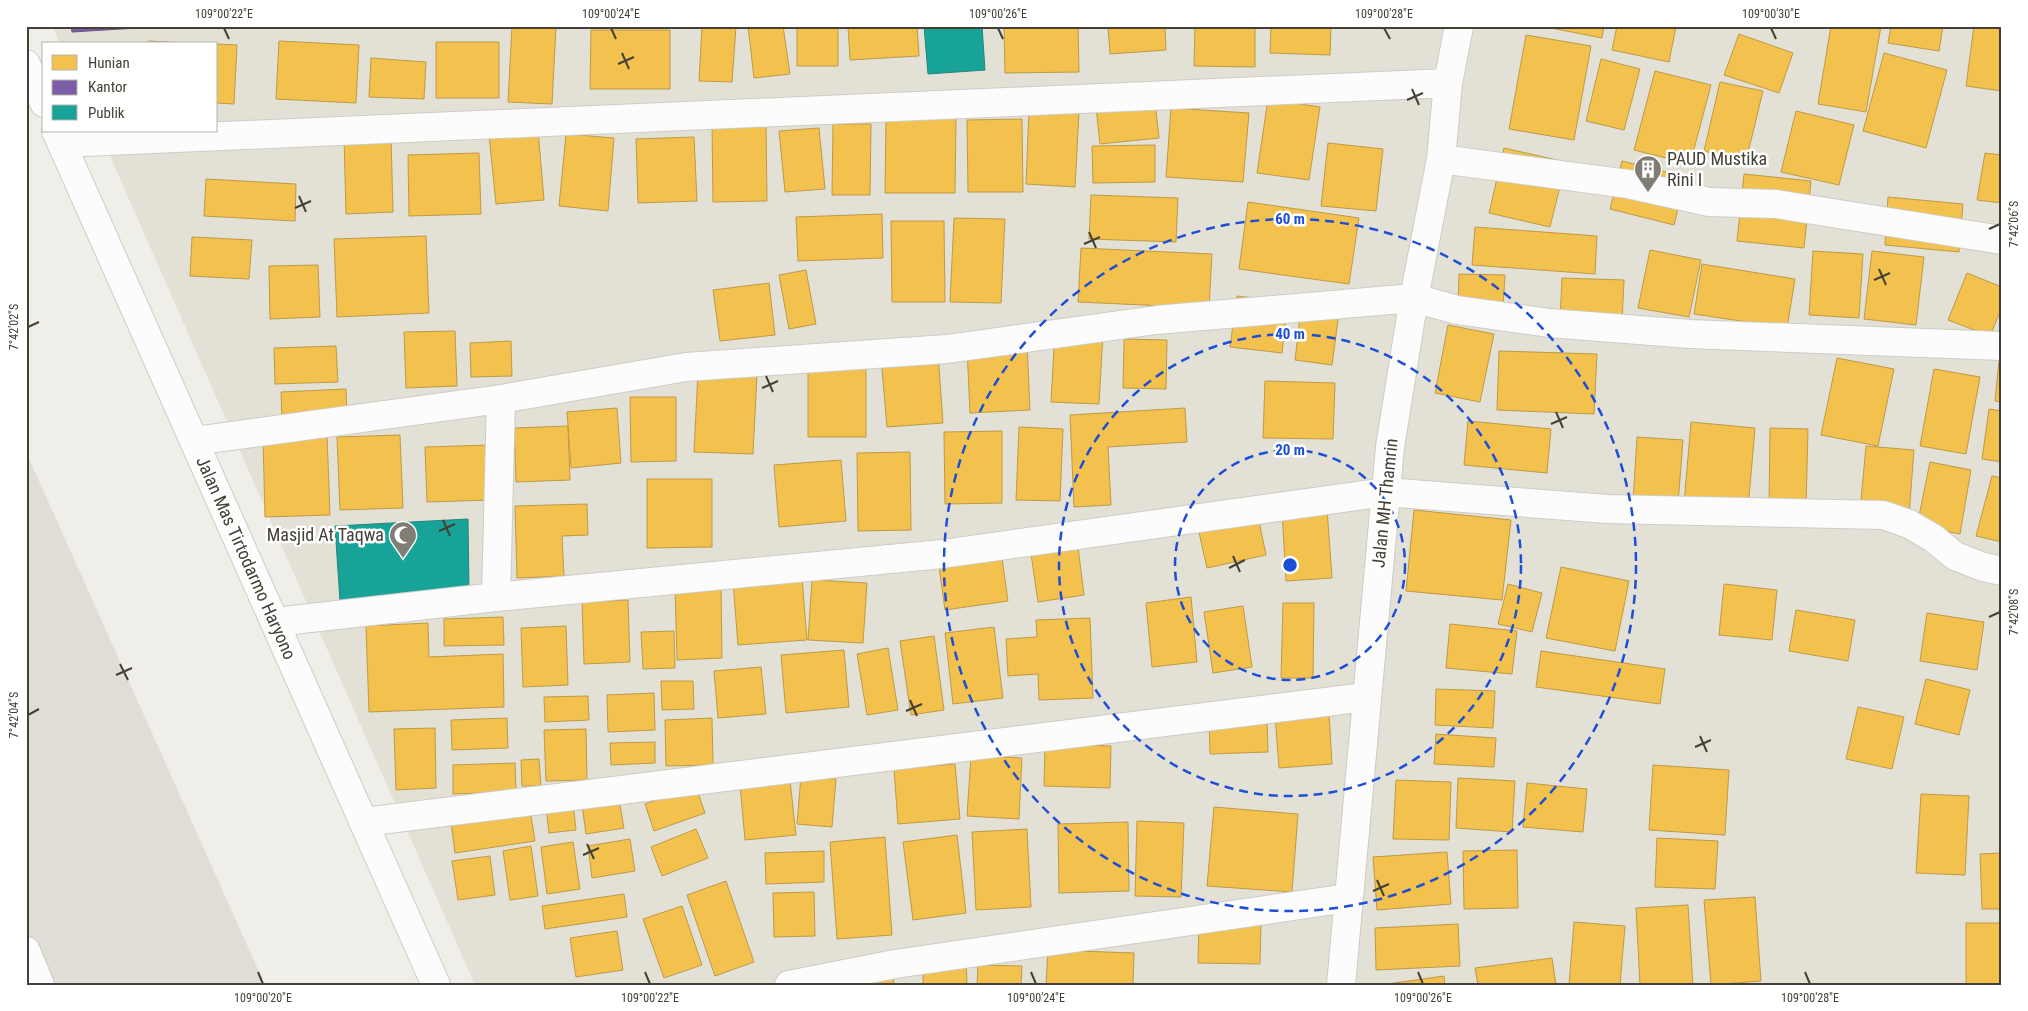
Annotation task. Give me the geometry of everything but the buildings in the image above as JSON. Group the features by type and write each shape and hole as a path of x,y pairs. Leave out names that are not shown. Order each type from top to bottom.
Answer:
{"street":[{"name":"Jalan MH Thamrin","path":"1341,985 1390,447 1414,298 1441,158 1448,83 1459,26"},
{"path":"26,64 42,99"},
{"path":"218,131 1448,83"},
{"path":"59,137 188,132"},
{"name":"Jalan Mas Tirtodarmo Haryono","path":"59,137 436,985"},
{"path":"1441,158 1628,184 1709,202 1776,204 2002,240"},
{"path":"194,441 501,399 686,367 947,349 1156,320 1414,298 1457,310 1549,323 1690,334 2002,346"},
{"path":"496,597 501,399"},
{"path":"275,622 496,597 942,554 1385,492 1607,509 1883,515 1909,524 1933,538 1955,556 1983,567 2002,571"},
{"path":"364,822 1366,697"},
{"path":"789,985 895,964 1348,898"},
{"path":"26,951 40,985"}],"shaded area":[{"path":"53,26 2002,26 2002,985 475,985 99,132 218,132 218,42 59,42"},
{"path":"26,452 265,985 26,985"}],"place":[{"name":"PAUD Mustika Rini I","path":"1648,193"},
{"name":"Masjid At Taqwa","path":"403,559"}]}
